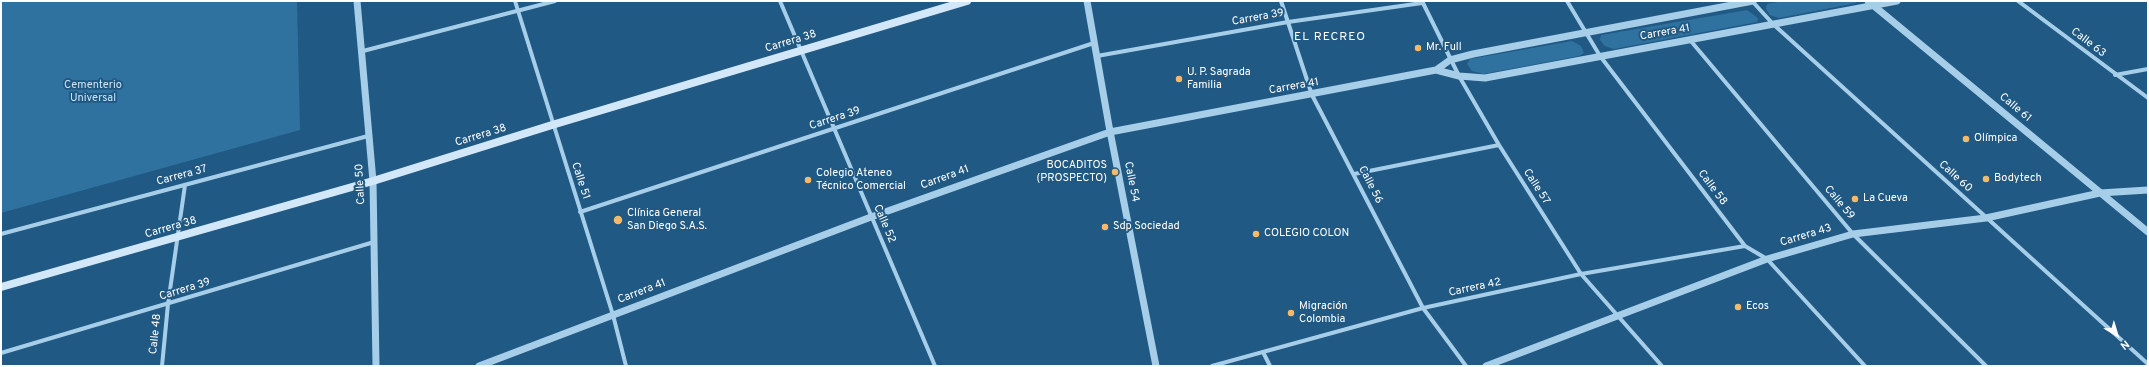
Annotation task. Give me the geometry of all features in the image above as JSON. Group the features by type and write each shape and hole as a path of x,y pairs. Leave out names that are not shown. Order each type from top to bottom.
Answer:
{"main road":[{"name":"Carrera 38","path":"1,287 373,181 552,125 967,1"}],"street":[{"name":"Calle 50","path":"357,1 363,51 368,136 373,181 376,366"},
{"name":"Calle 51","path":"515,1 552,125 612,315 626,366"},
{"path":"363,51 555,1"},
{"name":"Calle 52","path":"780,1 935,366"},
{"name":"Calle 54","path":"1087,1 1110,132 1156,366"},
{"name":"Calle 56","path":"1281,1 1312,95 1423,308 1466,366"},
{"name":"Calle 58","path":"1566,1 1584,34 1600,56 1745,246 1767,259 1865,366"},
{"name":"Carrera 41","path":"479,366 871,217 1110,132 1312,95 1436,70 1450,60 1542,40 1584,34 1752,1"},
{"name":"Calle 60","path":"1752,1 1773,24 2148,364"},
{"name":"Carrera 41","path":"1436,70 1459,76 1485,78 1773,24 1870,3 1897,1"},
{"name":"Calle 63","path":"2018,1 2115,75 2148,98"},
{"name":"Carrera 39","path":"1097,56 1288,22 1422,2"},
{"name":"Calle 57","path":"1422,2 1450,60 1499,145 1581,274 1620,316 1662,366"},
{"name":"Calle 61","path":"1870,3 2148,232"},
{"name":"Calle 59","path":"1690,40 1853,234 1986,366"},
{"name":"Carrera 39","path":"580,212 1095,43"},
{"path":"2115,75 2148,69"},
{"name":"Carrera 37","path":"1,234 368,136"},
{"path":"1354,174 1499,145"},
{"name":"Calle 48","path":"162,366 168,304 185,185"},
{"name":"Carrera 43","path":"1486,366 1767,259 1853,234 1986,218 2100,193 2148,190"},
{"name":"Carrera 39","path":"1,354 374,242"},
{"name":"Carrera 42","path":"1212,366 1423,308 1581,274 1745,246"},
{"path":"1263,352 1270,366"}],"green space":[{"name":"Cementerio Universal","path":"1,1 297,1 300,130 1,213"},
{"path":"1784,1 1857,1 1856,3 1779,18 1770,15 1766,9 1767,4"},
{"path":"1747,10 1758,18 1757,22 1614,49 1605,46 1600,40 1601,35"},
{"path":"1572,41 1581,46 1584,53 1579,56 1483,74 1472,71 1467,64 1470,59"}],"place":[{"name":"Mr. Full","path":"1418,48"},
{"name":"U. P. Sagrada Familia","path":"1179,79"},
{"name":"Olímpica","path":"1966,139"},
{"name":"BOCADITOS (PROSPECTO)","path":"1115,172"},
{"name":"Bodytech","path":"1986,179"},
{"name":"Colegio Ateneo Técnico Comercial","path":"808,180"},
{"name":"La Cueva","path":"1855,199"},
{"name":"Clínica General San Diego S.A.S.","path":"618,220"},
{"name":"Sdp Sociedad","path":"1105,227"},
{"name":"COLEGIO COLON","path":"1256,234"},
{"name":"Ecos","path":"1738,307"},
{"name":"Migración Colombia","path":"1291,313"}],"district":[{"name":"EL RECREO","path":"1330,38"}]}
